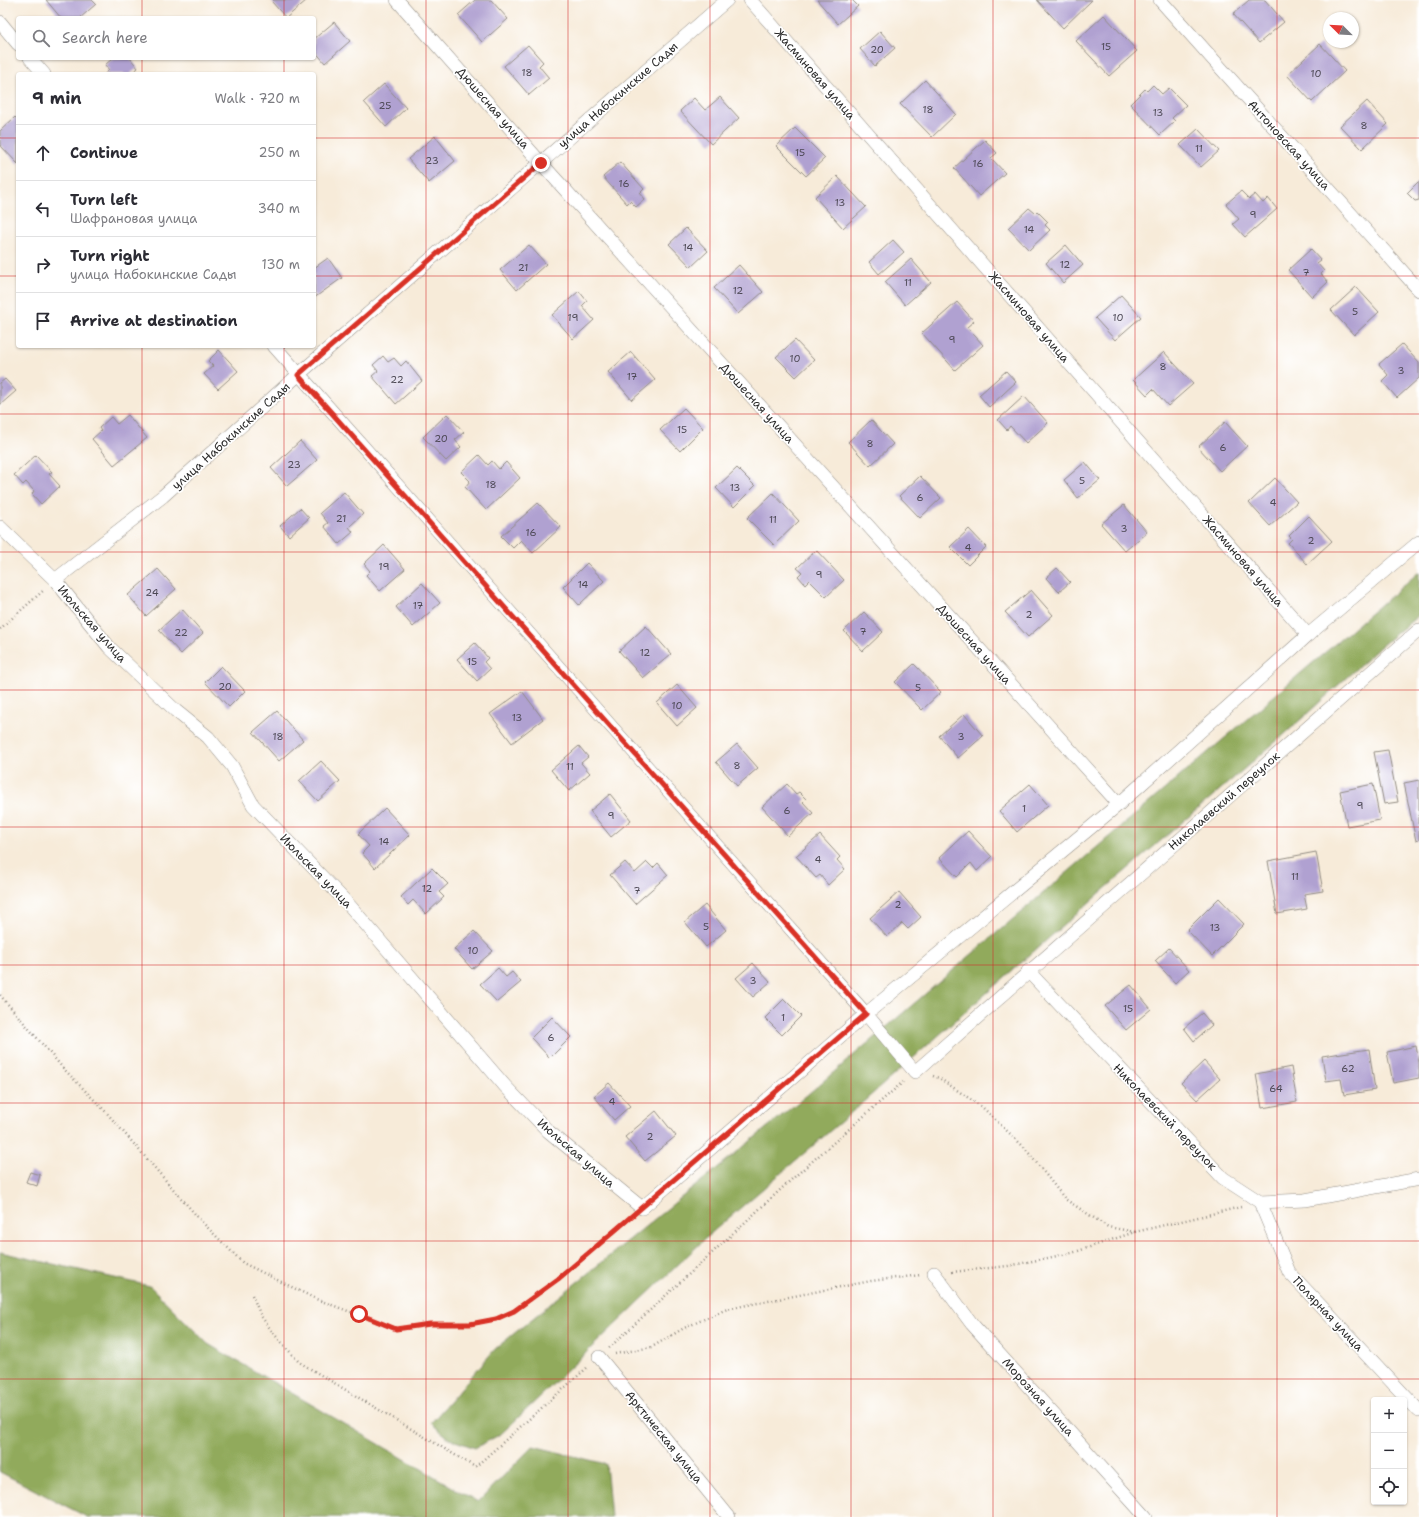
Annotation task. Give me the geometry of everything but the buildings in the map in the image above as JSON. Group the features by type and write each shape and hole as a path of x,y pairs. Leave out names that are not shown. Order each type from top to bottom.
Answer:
{"street":[{"name":"Дюшесная улица","path":"397,0 541,163 1119,804"},
{"name":"улица Набокинские Сады","path":"55,580 163,496 298,375 727,0"},
{"name":"Жасминовая улица","path":"750,0 1308,634"},
{"name":"Антоновская улица","path":"1160,0 1419,290"},
{"path":"0,22 16,42"},
{"path":"32,60 42,72"},
{"path":"276,348 866,1014 915,1072"},
{"name":"Июльская улица","path":"0,527 55,580 109,647 176,711 208,737 232,766 253,805 350,906 504,1086 548,1131 642,1208"},
{"path":"642,1208 866,1014 1119,804 1308,634 1419,542"},
{"name":"Николаевский переулок","path":"915,1072 1028,971 1419,630"},
{"name":"Николаевский переулок","path":"1028,971 1223,1178 1260,1202"},
{"path":"1260,1202 1306,1200 1419,1179"},
{"name":"Полярная улица","path":"1260,1202 1289,1272 1419,1412"},
{"name":"Морозная улица","path":"934,1274 972,1324 1146,1517"},
{"name":"Арктическая улица","path":"599,1357 729,1517"}],"path":[{"path":"0,629 55,580"},
{"path":"0,995 62,1067 106,1112 202,1222 243,1263 316,1299 396,1329 430,1324 470,1324 496,1319 514,1311 558,1279 642,1208"},
{"path":"252,1295 261,1316 274,1334 299,1362 476,1467 599,1357 792,1179 915,1072 939,1078 982,1107 1024,1147 1065,1199 1108,1227 1135,1232"}],"green space":[{"path":"1419,572 1419,615 1381,646 1286,733 1100,893 844,1119 709,1235 501,1434 475,1448 450,1439 431,1423 495,1349 807,1095"},
{"path":"0,1252 150,1286 208,1344 478,1502 533,1446 606,1464 611,1517 87,1517 0,1472"}],"route":[{"path":"359,1314 396,1329 430,1324 470,1324 496,1319 514,1311 558,1279 866,1014 298,375 541,163"}]}
